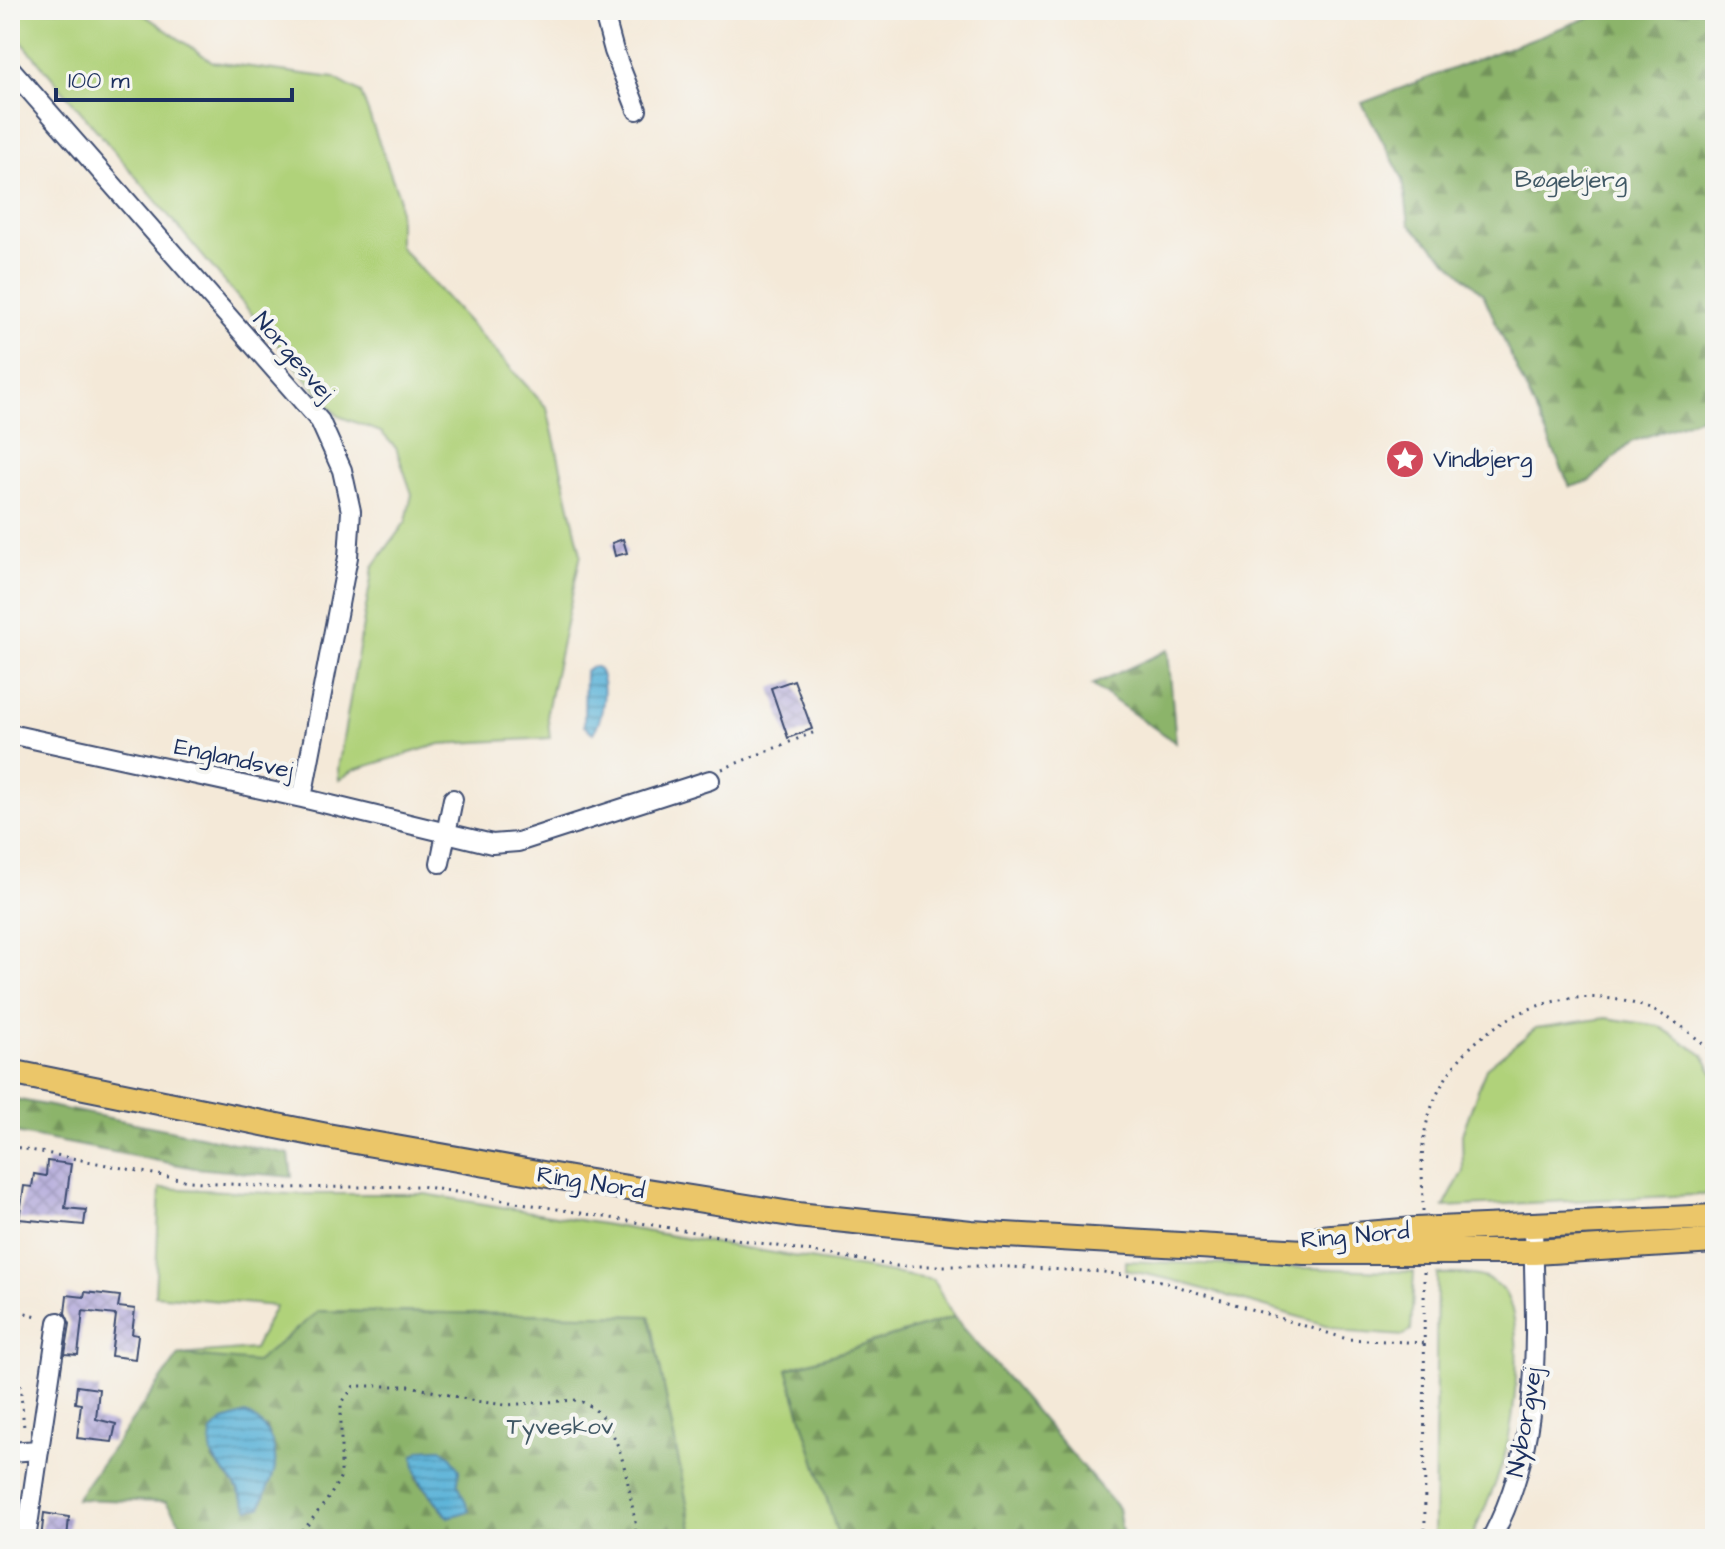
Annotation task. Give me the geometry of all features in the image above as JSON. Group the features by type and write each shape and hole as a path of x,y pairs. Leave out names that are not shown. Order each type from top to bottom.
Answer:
{"main road":[{"name":"Ring Nord","path":"10,1072 327,1136 797,1215 971,1233 1178,1246 1304,1252 1534,1252"},
{"path":"1533,1225 1715,1217"},
{"name":"Ring Nord","path":"1178,1246 1533,1225"},
{"path":"1534,1252 1715,1241"}],"street":[{"path":"603,10 614,51 637,110"},
{"name":"Norgesvej","path":"10,68 320,421 342,470 351,511 348,557 302,798"},
{"name":"Englandsvej","path":"10,734 302,798 492,844 518,842 710,780"},
{"path":"440,863 453,799"},
{"name":"Nyborgvej","path":"1491,1539 1512,1491 1526,1445 1534,1398 1533,1225"},
{"path":"26,1539 25,1451 58,1322"}],"path":[{"path":"710,780 725,766 815,732"},
{"path":"1423,1212 1425,1132 1439,1092 1462,1054 1493,1027 1517,1014 1579,997 1605,997 1629,1002 1669,1018 1701,1041 1715,1056"},
{"path":"10,1146 189,1181 285,1188 420,1186 897,1266 992,1266 1117,1274 1157,1280 1347,1339 1425,1343"},
{"path":"1424,1272 1425,1539"},
{"path":"10,1309 58,1322"},
{"path":"10,1331 14,1377 20,1382 25,1451"},
{"path":"288,1539 306,1527 341,1476 341,1404 354,1386 383,1385 410,1386 505,1405 576,1400 587,1403 601,1414 618,1445 636,1527 635,1539"},
{"path":"10,1387 20,1386"}],"green space":[{"path":"10,10 137,10 213,62 334,78 361,93 399,197 399,246 547,408 581,554 547,711 550,738 440,744 354,770 339,780 338,768 373,567 406,521 412,494 396,448 381,432 338,416 10,28"},
{"name":"Bøgebjerg","path":"1608,10 1715,10 1715,412 1631,442 1590,481 1570,487 1483,294 1409,224 1403,179 1362,103"},
{"path":"1168,650 1176,743 1092,685"},
{"path":"1606,1018 1659,1026 1703,1055 1715,1076 1715,1194 1444,1207 1463,1171 1462,1134 1486,1068 1536,1028"},
{"path":"10,1098 289,1154 292,1177 195,1168 10,1132"},
{"path":"160,1188 289,1194 425,1194 933,1280 954,1317 787,1369 839,1539 694,1539 650,1316 319,1311 256,1363 179,1355 254,1349 275,1306 155,1295"},
{"path":"1126,1261 1414,1272 1411,1330 1404,1336 1350,1332 1173,1280 1126,1270"},
{"path":"1437,1274 1476,1276 1497,1284 1507,1296 1516,1336 1516,1386 1507,1446 1496,1482 1471,1539 1434,1539"},
{"name":"Tyveskov","path":"319,1311 650,1316 694,1539 192,1539 166,1502 76,1499 179,1355 256,1362","holes":["266,1427 274,1450 274,1469 261,1507 249,1509 234,1484 212,1459","429,1449 448,1517 416,1478"]},
{"path":"954,1317 1118,1508 1123,1539 839,1539 787,1369"}],"water":[{"path":"597,667 601,673 604,690 602,710 593,733 584,726 585,671"},
{"path":"245,1414 264,1427 272,1441 275,1457 273,1475 261,1507 249,1509 211,1450 211,1432 224,1421"},
{"path":"441,1449 450,1455 459,1470 458,1483 469,1511 448,1517 421,1481 415,1465 414,1455 421,1450"}],"building":[{"path":"623,539 627,553 615,556 612,543"},
{"path":"794,680 812,729 788,738 771,688"},
{"path":"47,1161 71,1164 65,1208 86,1210 84,1225 19,1219 24,1186 32,1187 34,1174 46,1176"},
{"path":"85,1292 120,1296 118,1307 135,1309 132,1334 138,1335 135,1359 111,1356 116,1315 83,1311 78,1355 65,1354 70,1324 65,1313 67,1295 84,1297"},
{"path":"77,1386 99,1389 96,1419 116,1424 112,1442 77,1438 81,1404 75,1403"},
{"path":"44,1513 69,1517 67,1539 41,1539"}],"place":[{"name":"Vindbjerg","path":"1405,459"}]}
